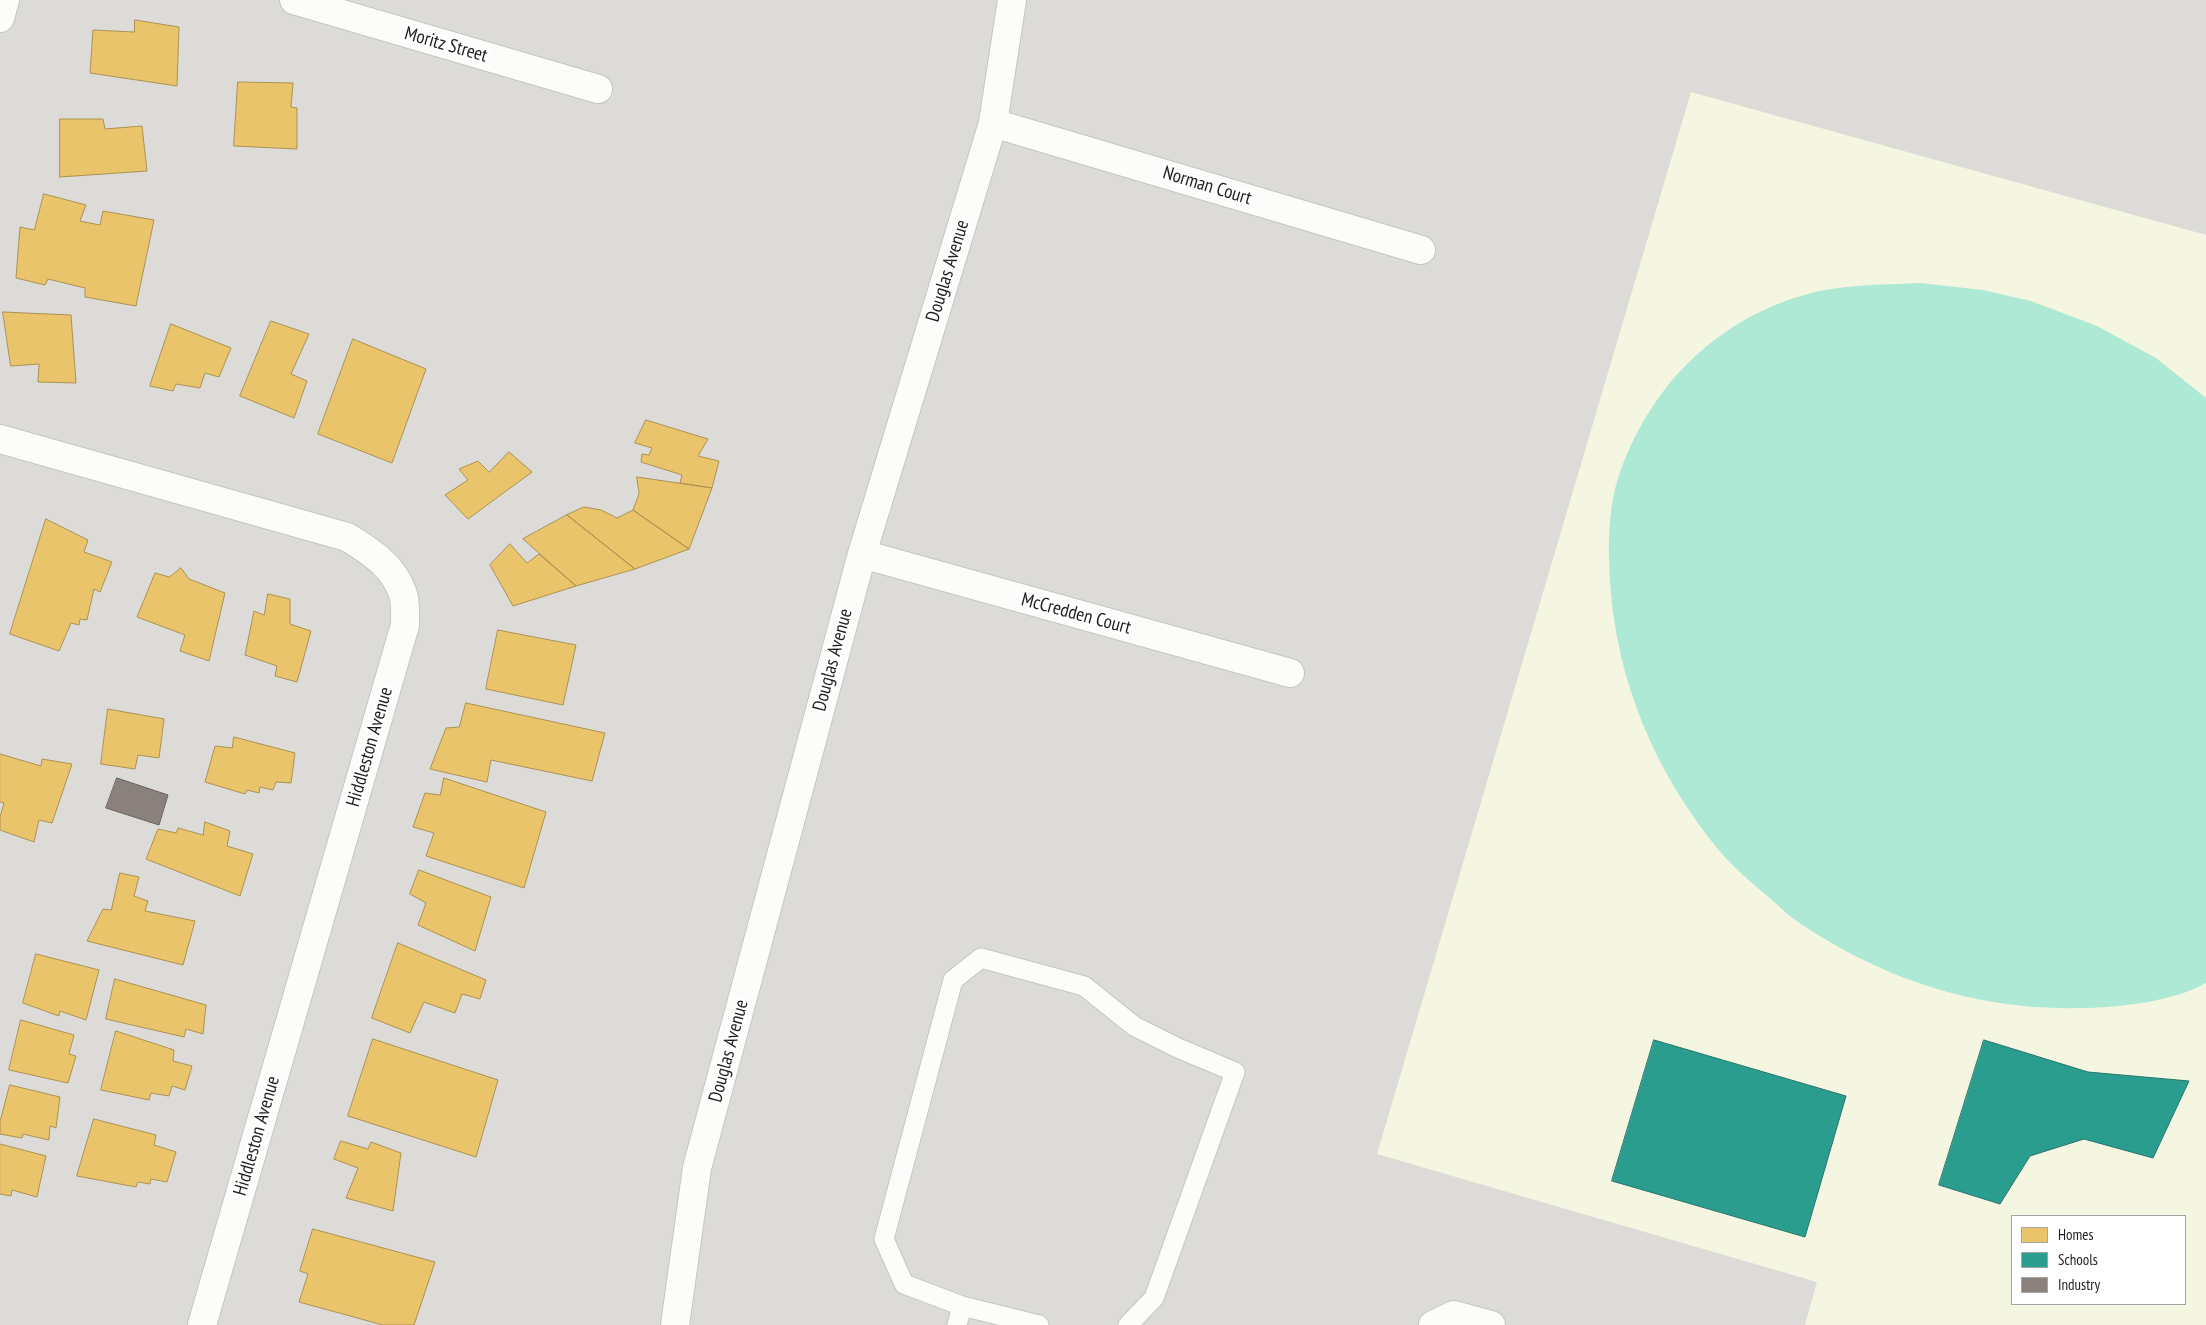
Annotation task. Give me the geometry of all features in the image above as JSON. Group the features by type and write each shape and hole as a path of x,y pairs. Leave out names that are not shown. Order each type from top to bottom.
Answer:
{"street":[{"path":"0,18 5,0"},
{"name":"Moritz Street","path":"294,0 598,89"},
{"name":"Douglas Avenue","path":"675,1325 697,1168 862,554 993,123 1012,0"},
{"name":"Norman Court","path":"993,123 1421,250"},
{"name":"Hiddleston Avenue","path":"0,439 347,537 375,554 394,573 404,595 406,625 202,1325"},
{"name":"McCredden Court","path":"862,554 1290,673"},
{"path":"1434,1325 1454,1315 1491,1325"}],"lane":[{"path":"1040,1325 962,1306 904,1284 884,1239 953,980 981,958 1084,986 1134,1026 1178,1048 1235,1072 1154,1298 1128,1325"},
{"path":"957,1325 962,1306"}],"shaded area":[{"path":"0,0 2206,0 2206,1325 0,1325"},
{"path":"1691,92 2206,235 2206,1325 1805,1325 1817,1282 1377,1154"}],"green space":[{"path":"1920,283 1983,290 2031,301 2097,326 2156,358 2206,398 2206,983 2187,992 2141,1003 2117,1006 2044,1008 2023,1006 1993,1002 1935,988 1907,979 1853,955 1801,924 1746,878 1722,854 1695,819 1675,788 1657,756 1642,723 1630,689 1614,618 1609,546 1611,512 1615,489 1631,444 1646,416 1674,378 1701,351 1731,328 1765,309 1801,296 1830,289"}],"building: Homes":[{"path":"135,20 179,27 177,86 90,73 93,30 134,32"},
{"path":"238,82 293,83 291,107 297,108 297,149 234,146"},
{"path":"60,119 103,119 105,129 142,126 147,171 60,177"},
{"path":"44,194 86,205 80,221 100,225 103,211 154,220 136,306 85,297 85,288 48,279 45,285 16,278 20,227 34,230"},
{"path":"3,312 71,315 76,383 38,382 39,364 11,366"},
{"path":"271,321 309,334 291,374 307,381 294,418 240,396"},
{"path":"171,324 231,348 219,377 205,373 200,388 176,384 173,391 150,386"},
{"path":"353,339 426,369 392,463 318,434"},
{"path":"646,420 708,439 698,456 719,461 712,488 680,483 682,475 641,462 642,454 649,455 652,448 635,443"},
{"path":"509,452 532,472 468,519 445,495 468,480 459,469 478,461 489,472"},
{"path":"637,477 712,488 689,549 633,510 639,494"},
{"path":"584,507 601,510 617,518 633,510 689,549 635,569 567,515"},
{"path":"567,515 635,569 576,586 523,539"},
{"path":"46,519 88,540 84,552 112,562 100,592 94,589 87,620 80,619 79,625 71,623 59,651 10,634"},
{"path":"510,544 527,563 539,554 576,586 513,606 490,565"},
{"path":"181,568 189,579 225,593 209,661 180,651 185,635 137,617 155,573 169,577"},
{"path":"268,594 290,599 290,624 311,631 297,682 275,676 277,666 245,655 254,611 264,615"},
{"path":"498,630 576,645 563,705 486,689"},
{"path":"466,703 605,733 592,781 491,760 487,782 430,769 446,728 459,727"},
{"path":"108,709 164,719 159,758 138,755 135,769 101,764"},
{"path":"234,737 295,753 291,783 276,782 273,790 260,787 259,793 247,790 245,794 205,782 215,746 232,748"},
{"path":"0,754 41,766 42,759 72,764 52,823 39,820 34,842 0,830 0,817 4,803 0,802"},
{"path":"444,778 546,812 524,888 426,856 434,833 413,827 425,793 440,795"},
{"path":"205,822 230,831 227,846 253,854 240,896 146,859 158,829 176,833 178,828 203,835"},
{"path":"419,870 491,897 475,951 418,925 426,903 410,894"},
{"path":"120,873 139,877 134,896 148,901 145,911 195,921 183,965 87,941 103,909 111,910"},
{"path":"398,943 486,980 480,999 462,994 455,1013 424,1002 410,1033 372,1018"},
{"path":"36,954 99,970 86,1020 60,1011 59,1016 23,1003"},
{"path":"115,979 206,1005 203,1034 186,1029 184,1037 106,1019"},
{"path":"21,1020 74,1035 69,1054 76,1056 68,1083 9,1070"},
{"path":"116,1031 174,1050 173,1061 192,1066 185,1090 172,1086 169,1096 151,1093 149,1100 101,1090"},
{"path":"373,1039 498,1080 476,1157 348,1116"},
{"path":"10,1085 60,1097 56,1128 50,1126 49,1140 23,1134 22,1138 0,1134 0,1122"},
{"path":"94,1119 156,1135 154,1145 176,1152 167,1182 151,1179 150,1184 138,1182 136,1187 77,1176"},
{"path":"341,1141 368,1149 371,1142 401,1153 393,1211 346,1198 358,1168 334,1159"},
{"path":"0,1144 46,1156 37,1197 12,1190 11,1196 0,1194"},
{"path":"313,1229 435,1262 414,1325 383,1325 299,1302 308,1274 300,1271"}],"building: Schools":[{"path":"1654,1040 1846,1096 1805,1237 1612,1181"},
{"path":"1984,1040 2088,1072 2189,1081 2153,1158 2084,1139 2030,1156 2000,1204 1939,1185"}],"building: Industry":[{"path":"117,778 168,795 159,825 106,808"}]}
